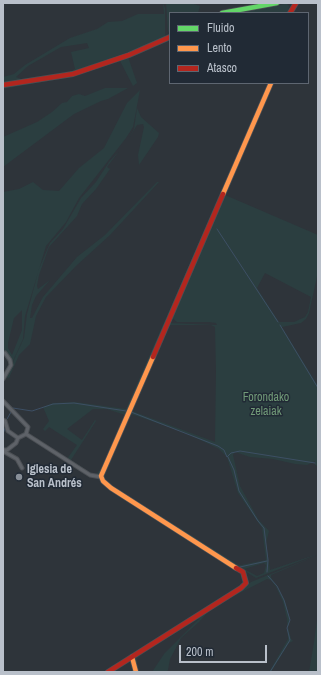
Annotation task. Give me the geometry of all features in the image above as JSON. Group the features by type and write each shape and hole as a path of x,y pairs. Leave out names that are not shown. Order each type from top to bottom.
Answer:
{"street":[{"path":"228,12 278,3"},
{"path":"291,12 296,3"},
{"path":"3,85 73,74 129,55 169,37"},
{"path":"101,477 271,84"},
{"path":"3,379 11,365 10,360 5,353"},
{"path":"3,401 28,427 26,434 18,438 16,443 7,450 3,451"},
{"path":"3,420 5,421 8,431 18,438"},
{"path":"26,434 90,475 101,477 105,484 111,488 244,572 246,579 241,588 108,672"},
{"path":"3,451 17,459 22,468"},
{"path":"132,657 136,672"}],"green space":[{"path":"163,3 165,8 165,37 161,40 64,75 3,84 3,77 14,74 25,65 70,38 97,29 108,22 122,21 138,14 164,14","holes":["87,43 89,48 71,52 75,69 69,72 23,80 16,77 28,66 61,47"]},
{"path":"166,3 191,3 200,6 198,12 169,12 169,32"},
{"path":"284,4 289,6 288,12 245,11"},
{"path":"128,57 137,83 133,86 120,61 71,77 3,89 3,86 57,78"},
{"path":"269,84 125,415 107,409 93,409 67,429 82,440 95,420 96,421 71,460 91,473 96,474 101,469 120,427 101,470 98,475 92,475 67,459 77,445 49,427 45,431 43,429 49,421 43,407 53,403 75,402 126,409"},
{"name":"Forondako zelaiak","path":"273,84 225,195 318,235 318,272 309,313 306,319 301,323 282,327 318,386 318,466 315,465 315,461 307,465 273,459 250,457 235,452 233,455 240,486 258,519 269,531 266,543 270,570 318,554 256,578 106,484 103,479 103,472 163,336 132,411 215,442 215,327 211,325 171,325 167,327 169,323 217,325 216,323 209,322 177,322 171,317","holes":["265,273 311,297 308,312 305,317 294,322 279,322 257,288","131,414 186,433 219,449 227,457 238,493 262,528 266,560 241,565 237,564 105,481 104,473 128,416","264,563 266,565 264,573 257,576 244,569"]},
{"path":"105,88 128,88 108,99 74,114 3,167 3,137 37,122 62,103 67,102 72,96 79,94 85,96"},
{"path":"140,90 133,127 79,198 66,222 46,246 25,316 23,339 12,363 3,354 3,192 19,189 33,182 43,190 59,191 79,168 104,148 127,103","holes":["22,310 22,330 12,355 8,348 8,343 14,318"]},
{"path":"137,108 141,117 159,133 158,137 139,165 138,155 144,127 143,124 137,125 129,138 134,129"},
{"path":"119,151 107,167 110,169 96,189 82,204 77,216 49,247 39,275 37,286 38,289 50,280 36,296 32,305 30,318 32,318 43,297 77,257 105,235 157,182 159,182 110,235 77,265 46,297 36,316 30,344 19,355 9,378 6,377 24,338 27,314 39,269 50,243 63,229 81,198 96,182 109,162"},
{"path":"318,555 271,575 285,601 290,620 288,627 291,639 293,641 289,643 271,672 269,672 288,639 287,619 283,602 276,587 271,580 267,579 232,597 208,612 181,638 170,659 168,670 166,672 152,672 164,654 200,618 144,652 137,659 137,672 136,656 238,592 251,582"},
{"path":"318,613 318,672 309,672 314,642"}],"waterway":[{"path":"217,229 278,322"},
{"path":"280,325 318,388"},
{"path":"13,408 32,411 53,404 74,403 126,411"},
{"path":"7,419 11,412"},
{"path":"131,412 218,446 224,450 227,457 231,453 240,451 315,463"},
{"path":"3,434 5,428"},
{"path":"228,457 234,470 239,491 264,528 268,560 267,572"},
{"path":"240,567 267,561"},
{"path":"268,576 277,586 284,600 290,620 287,628 290,640 270,672"}],"traffic: fast":[{"path":"228,12 277,3"}],"traffic: slow":[{"path":"223,194 271,84"},
{"path":"153,357 101,476 103,481 111,488 236,568"},
{"path":"132,657 136,672"}],"traffic: jam":[{"path":"291,12 296,3"},
{"path":"3,85 73,74 129,55 169,37"},
{"path":"153,357 223,194"},
{"path":"108,672 241,588 246,583 243,572 236,568"}],"place":[{"name":"Iglesia de San Andrés","path":"19,477"}]}
